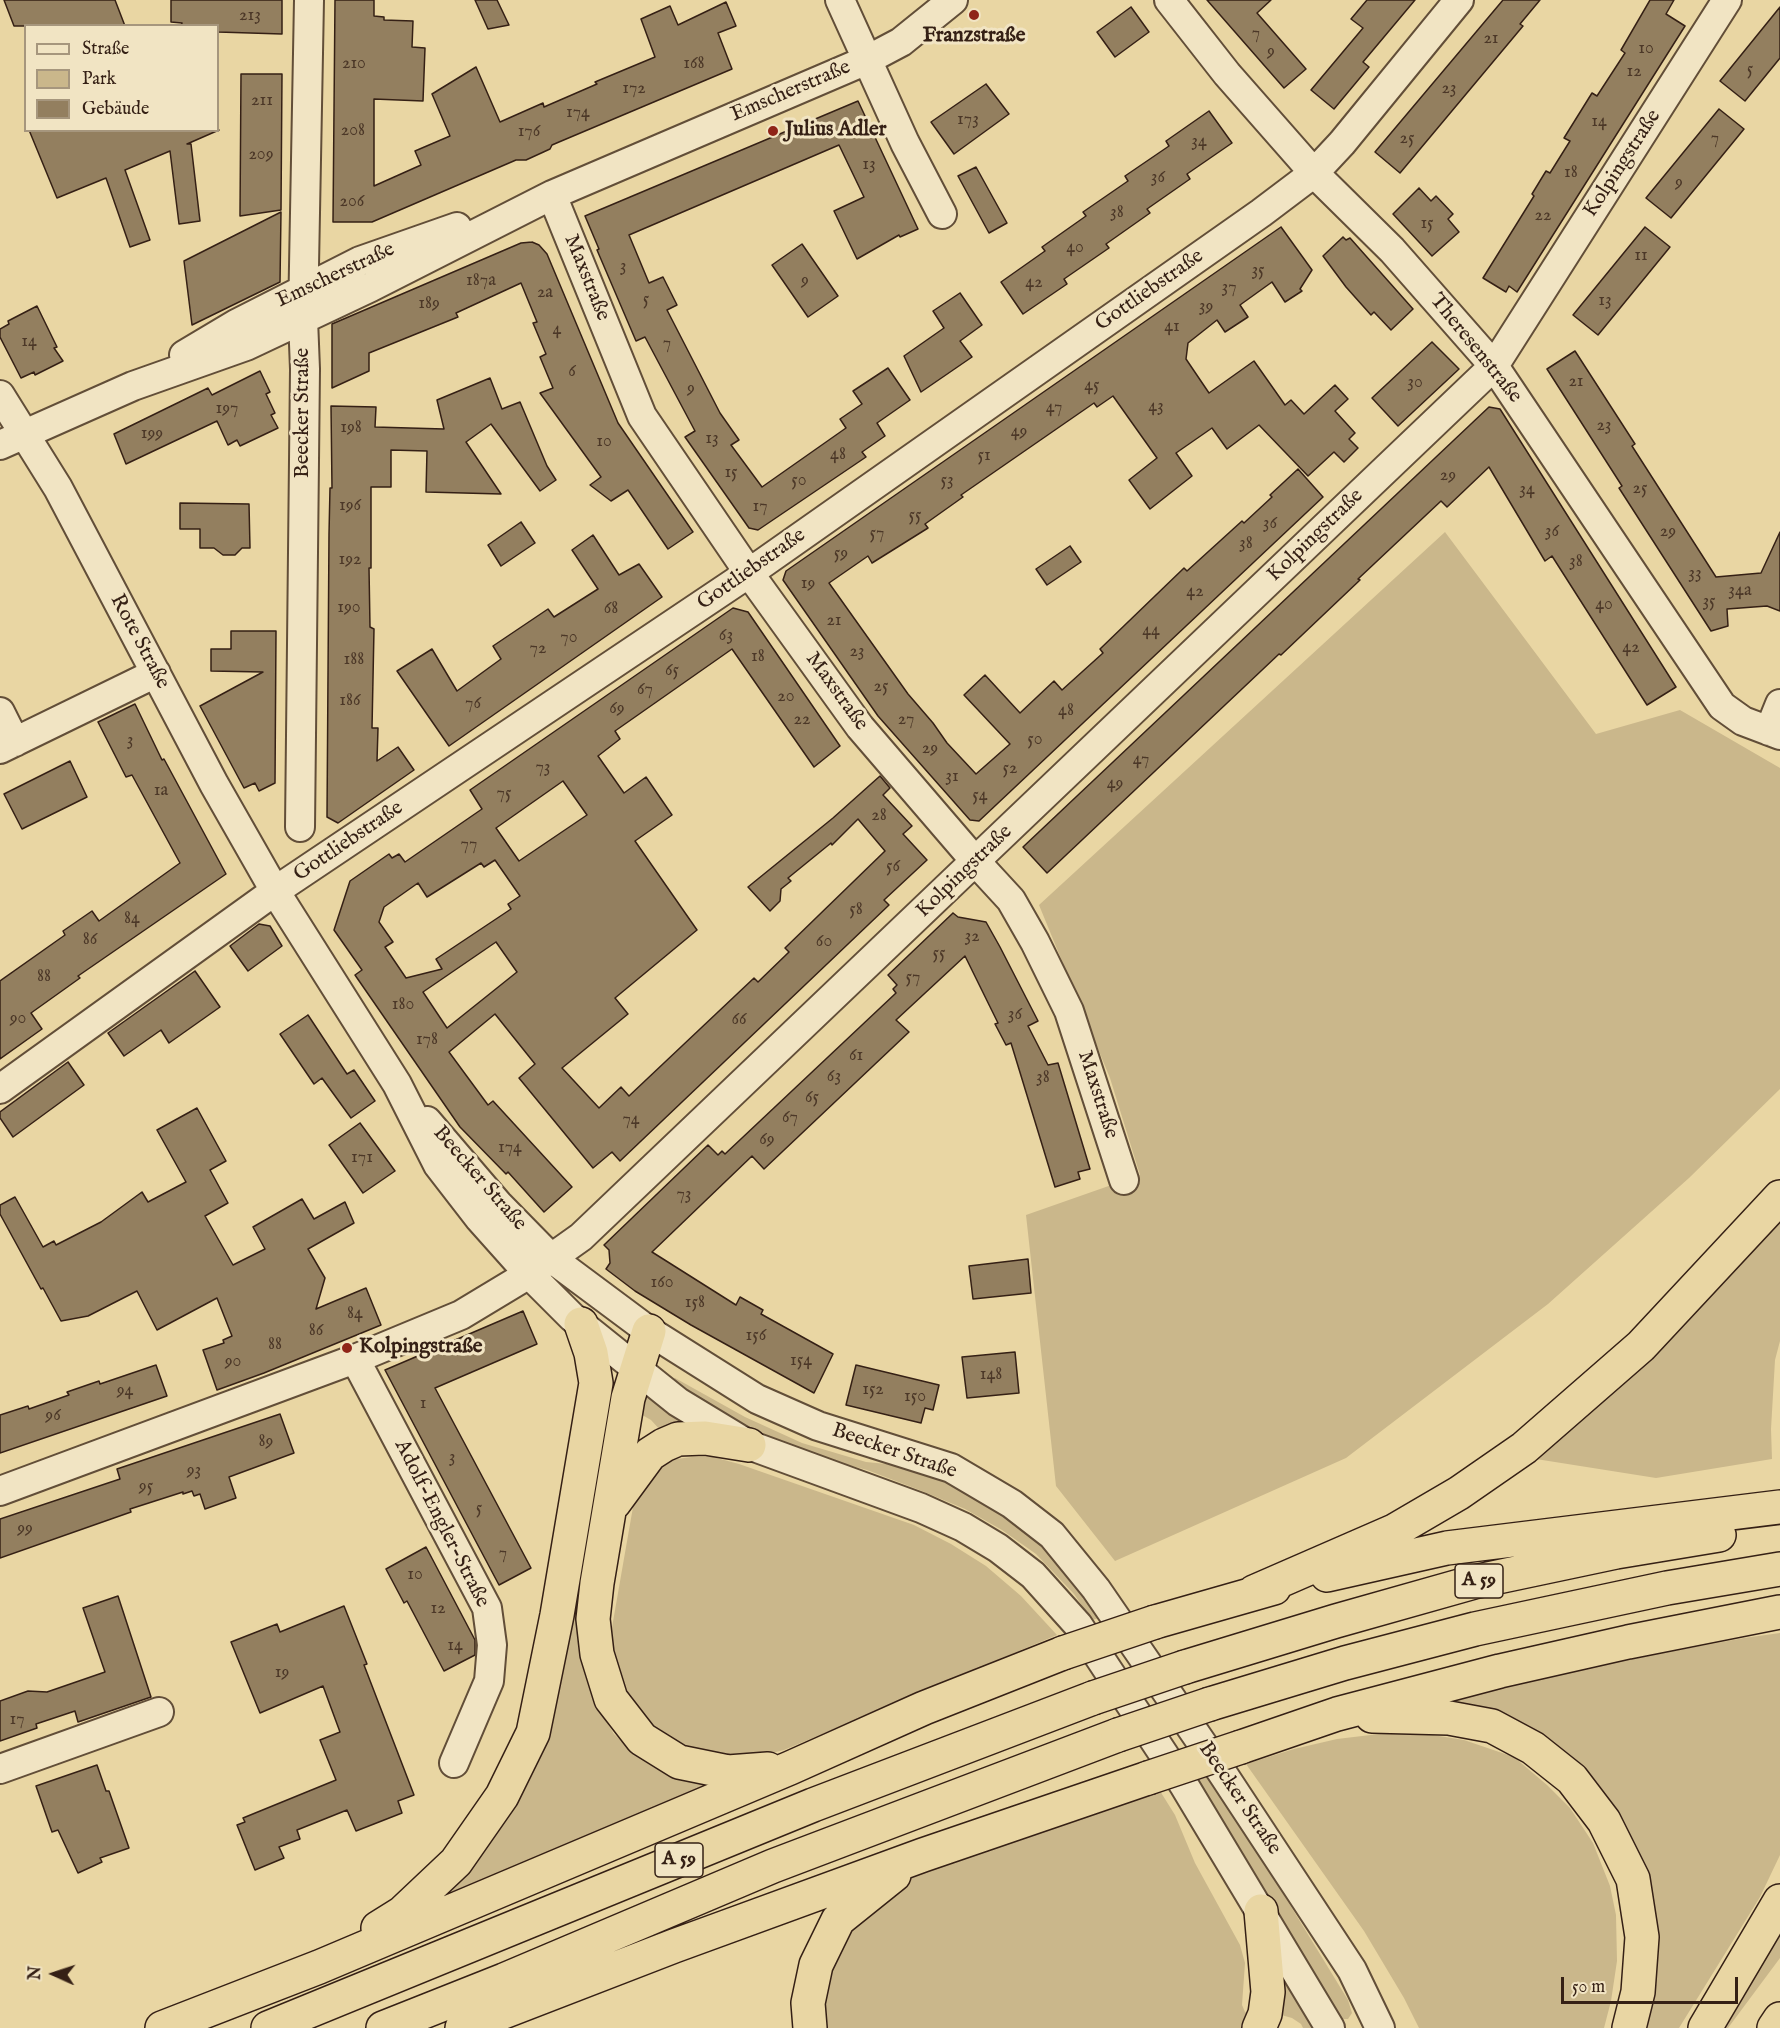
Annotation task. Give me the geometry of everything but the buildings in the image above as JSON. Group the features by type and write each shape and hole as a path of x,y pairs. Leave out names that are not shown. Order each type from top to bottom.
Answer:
{"highway":[{"path":"1254,1592 1394,1531 1459,1493 1524,1448 1641,1346 1780,1197"},
{"path":"319,1968 402,1913 456,1862 502,1796 533,1733 557,1615 596,1383 591,1353 580,1324"},
{"path":"596,1383 629,1362 649,1331"},
{"path":"629,1362 628,1398 593,1619 597,1654 611,1700 642,1739 679,1762 728,1772 790,1768"},
{"path":"609,1510 650,1454 664,1445 678,1439 705,1438 749,1444"},
{"path":"162,2028 319,1968 790,1768 924,1707 1063,1653 1155,1622 1254,1592 1447,1548 1780,1507"},
{"name":"A 59","path":"268,2028 813,1805 1093,1698 1185,1667 1474,1582 1616,1552 1780,1526"},
{"name":"A 59","path":"383,2028 504,1980 773,1866 1118,1735 1210,1704 1345,1663 1475,1629 1667,1588 1780,1569"},
{"path":"462,2028 674,1946 923,1855 1337,1714 1500,1671 1628,1642 1780,1612"},
{"path":"1337,1714 1449,1718 1492,1726 1533,1748 1572,1779 1604,1821 1633,1879 1642,1937 1638,1992 1629,2028"},
{"path":"810,2028 808,2003 816,1965 838,1920 881,1884 923,1855"},
{"path":"1705,2028 1780,1901"},
{"path":"1259,2028 1265,2014 1268,1992 1261,1911"},
{"path":"1774,2028 1780,2019"}],"street":[{"name":"Beecker Straße","path":"300,827 305,369 303,319 309,0"},
{"path":"840,0 905,143 942,214"},
{"name":"Emscherstraße","path":"12,439 133,386 240,349 371,287 552,195 867,60 901,42 953,0"},
{"name":"Theresenstraße","path":"1169,0 1227,74 1314,173 1392,250 1494,366 1722,706 1743,721 1774,733"},
{"name":"Gottliebstraße","path":"0,1089 275,891 749,573 1314,173 1342,143 1459,0"},
{"name":"Kolpingstraße","path":"0,1491 355,1359 461,1315 540,1266 581,1237 1494,366 1727,0"},
{"name":"Emscherstraße","path":"133,386 236,324 375,255 552,195"},
{"name":"Maxstraße","path":"552,195 642,416 749,573 860,727 1011,900 1035,942 1069,1011 1124,1180"},
{"name":"Rote Straße","path":"0,395 12,439 58,488 214,784 275,891"},
{"path":"0,712 7,745 156,674"},
{"path":"1774,733 1780,704"},
{"name":"Beecker Straße","path":"275,891 397,1084 498,1204 580,1324 678,1402 749,1444 931,1512 963,1527 998,1548 1033,1575 1077,1624 1184,1785 1330,2028"},
{"name":"Beecker Straße","path":"540,1266 767,1404 818,1426 951,1468 1012,1503 1052,1535 1096,1589 1228,1781 1352,1970 1380,2028"},
{"name":"Adolf-Engler-Straße","path":"355,1359 487,1608 492,1645 489,1682 454,1764"},
{"path":"0,1769 159,1712"}],"green space":[{"path":"1445,532 1596,734 1680,710 1780,768 1780,1089 1689,1178 1548,1304 1346,1458 1115,1561 1056,1486 1026,1215 1140,1175 1110,1078 1039,905"},
{"path":"1780,1221 1780,1341 1775,1360 1771,1429 1772,1459 1656,1478 1536,1459 1651,1360"},
{"path":"675,1378 745,1417 802,1443 866,1462 907,1466 947,1480 989,1502 1047,1544 1103,1617 1092,1620 1074,1594 1036,1554 1002,1530 965,1509 867,1470 811,1455 753,1434 714,1414 672,1380"},
{"path":"644,1388 694,1419 661,1431 651,1420 637,1412"},
{"path":"603,1415 611,1415 581,1658 587,1681 598,1708 614,1734 635,1754 658,1768 708,1783 708,1786 444,1898 468,1873 517,1803 545,1737"},
{"path":"713,1457 739,1464 914,1525 986,1566 1021,1596 1057,1635 784,1750 751,1758 681,1751 632,1714 607,1656 633,1507 645,1476 669,1460"},
{"path":"1780,1633 1780,1855 1760,1897 1679,2028 1645,2028 1619,1815 1446,1704 1444,1698 1635,1658"},
{"path":"1420,1733 1464,1740 1514,1757 1570,1808 1593,1843 1610,1886 1616,1915 1617,1961 1604,2028 1419,2028 1364,1931 1246,1764 1337,1739 1379,1734"},
{"path":"1210,1774 1348,2000 1352,2013 1348,2019 1339,2019 1195,1779"},
{"path":"1160,1791 1175,1815 1195,1863 1240,1945 1245,1963 1242,2005 1245,2012 1254,2016 1251,2028 818,2028 816,2003 844,1926 887,1890 928,1870"},
{"path":"1780,1925 1780,1958 1728,2028 1715,2028"},
{"path":"1282,1971 1314,2028 1303,2028 1292,2018 1274,2013"}],"place":[{"name":"Franzstraße","path":"974,15"},
{"name":"Julius Adler","path":"773,131"},
{"name":"Kolpingstraße","path":"347,1348"}]}
